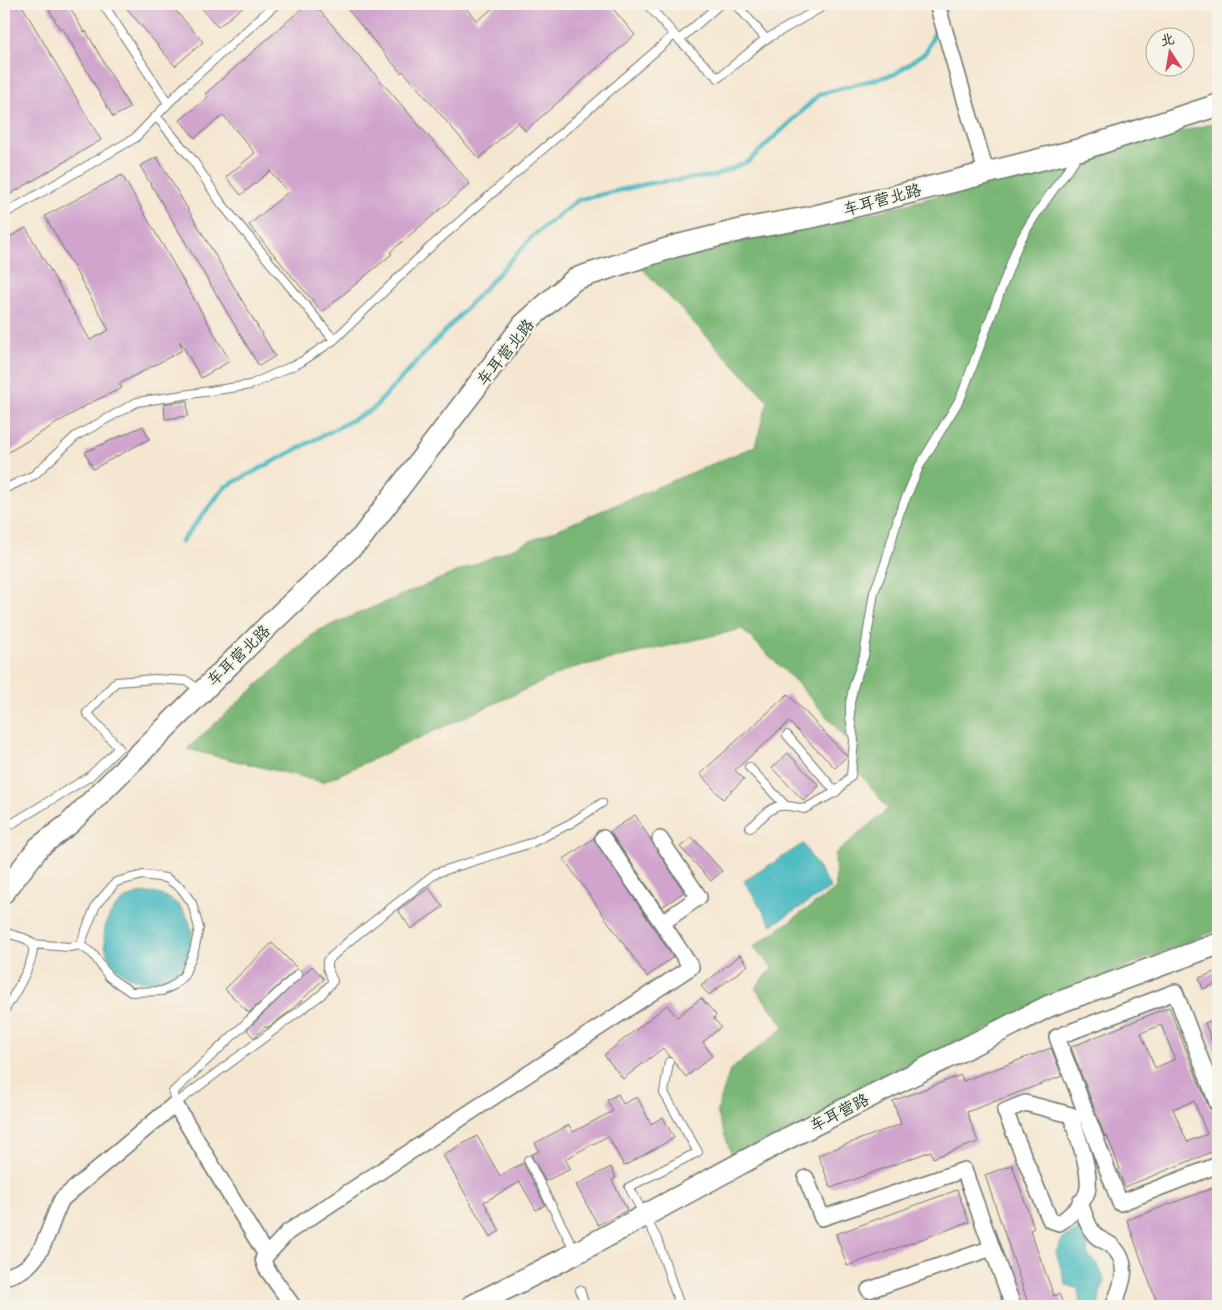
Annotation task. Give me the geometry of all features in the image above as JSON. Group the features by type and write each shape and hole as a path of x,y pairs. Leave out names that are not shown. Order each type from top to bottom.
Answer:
{"street":[{"path":"937,4 955,72 986,172"},
{"name":"车耳营北路","path":"4,892 39,848 69,824 201,692 362,538 524,324 575,279 676,246 745,229 812,217 1082,149 1218,105"},
{"path":"293,1306 266,1268 263,1259 288,1232 691,967 603,838"},
{"path":"660,839 699,897 662,923"},
{"name":"车耳营路","path":"482,1304 780,1142 1050,1006 1218,944"},
{"path":"1218,1105 1175,992 1056,1038 1120,1203 1218,1165"},
{"path":"1025,1103 1071,1116 1085,1165 1088,1189 1080,1202 1072,1215 1060,1223 1050,1220 1005,1111 1025,1103"},
{"path":"4,1277 22,1270 37,1256 44,1244 52,1218 62,1199 175,1104 266,1254"},
{"path":"806,1178 822,1218 964,1170 1013,1306"},
{"path":"1080,1202 1091,1229 1097,1237 1115,1249 1123,1266 1124,1282 1112,1306"},
{"path":"869,1290 992,1248"}],"lane":[{"path":"103,4 168,103"},
{"path":"4,214 135,138 168,103 276,4"},
{"path":"647,4 679,40"},
{"path":"679,40 720,4"},
{"path":"736,4 766,39"},
{"path":"4,489 34,475 76,436 137,402 250,385 301,362 334,340 427,250 674,35 718,78 766,39 827,4"},
{"path":"156,116 192,159 221,203 334,340"},
{"path":"750,828 774,806 784,804 804,810 836,792 851,776 854,740 850,704 854,684 864,656 874,592 885,564 899,514 919,467 961,396 1027,225 1052,194 1082,149"},
{"path":"8,826 90,777 119,748 87,713 116,682 155,679 187,681 201,692"},
{"path":"787,735 836,792"},
{"path":"749,767 784,804"},
{"path":"298,974 173,1092 175,1104 321,995 333,981 327,968 327,961 420,884 448,869 494,857 531,843 571,823 602,803"},
{"path":"4,932 32,944 69,947 80,945 93,954 109,977 131,992 162,991 174,985 184,975 194,952 199,928 192,903 181,888 166,878 143,875 116,882 96,904 80,945"},
{"path":"4,1011 19,988 34,951 32,944"},
{"path":"669,1062 664,1093 698,1152 629,1187 657,1239 680,1306"},
{"path":"528,1160 576,1253"},
{"path":"580,1290 585,1306"}],"green space":[{"path":"1218,122 1218,930 1047,998 733,1159 717,1112 730,1070 785,1027 755,988 773,968 753,947 836,889 835,854 888,809 856,768 858,752 798,684 742,629 572,668 323,782 187,749 317,631 755,446 768,401 638,264 873,213"}],"water":[{"path":"803,844 831,888 772,925 744,881"},
{"path":"148,893 165,897 179,906 188,920 192,937 188,954 179,968 165,977 148,981 131,977 117,968 108,954 104,937 108,920 117,906 131,897"},
{"path":"1076,1231 1084,1233 1089,1237 1087,1254 1098,1265 1105,1281 1100,1293 1099,1304 1094,1306 1080,1306 1078,1289 1066,1285 1056,1252 1063,1238"}],"building":[{"path":"4,4 21,4 101,140 4,198"},
{"path":"46,4 68,4 84,32 86,31 130,108 113,117 62,27 60,29"},
{"path":"123,4 170,4 203,42 175,66"},
{"path":"198,4 246,4 218,27"},
{"path":"307,4 314,4 470,184 390,252 392,254 322,312 249,225 288,192 270,171 241,195 226,177 255,153 223,115 195,138 180,120 208,97 205,94"},
{"path":"343,4 462,4 477,21 498,4 609,4 635,35 525,131 518,122 479,159 403,71 401,73"},
{"path":"157,157 275,356 259,366 140,166"},
{"path":"122,175 230,361 201,378 180,341 181,351 119,384 122,388 90,403 4,455 4,240 26,228 90,340 109,330 45,216"},
{"path":"187,401 188,416 165,419 164,404"},
{"path":"143,426 149,439 93,469 85,452"},
{"path":"788,694 847,756 835,768 789,722 735,770 744,779 723,799 700,774"},
{"path":"788,753 819,786 804,801 772,768"},
{"path":"635,815 684,892 662,907 610,832"},
{"path":"692,837 722,871 711,881 680,847"},
{"path":"594,838 673,957 647,977 564,859"},
{"path":"429,888 443,907 411,929 398,910"},
{"path":"272,943 297,968 249,1013 225,989"},
{"path":"740,955 748,965 709,995 701,986"},
{"path":"312,966 324,979 288,1013 267,1028 266,1026 254,1038 247,1030"},
{"path":"1218,971 1218,983 1203,989 1199,978"},
{"path":"701,998 716,1015 714,1019 721,1027 703,1042 712,1056 686,1077 663,1048 623,1079 604,1055 667,1005 677,1017"},
{"path":"1169,1007 1209,1108 1218,1115 1218,1156 1214,1151 1125,1187 1118,1170 1120,1169 1107,1136 1105,1137 1071,1047","holes":["1161,1025 1175,1059 1155,1068 1141,1033","1194,1101 1207,1134 1187,1142 1173,1109"]},
{"path":"1218,1018 1218,1056 1217,1056 1205,1023"},
{"path":"1051,1048 1062,1076 967,1112 978,1142 933,1158 931,1151 831,1188 818,1155 901,1124 893,1101 961,1075 963,1081"},
{"path":"618,1094 623,1104 637,1097 651,1124 663,1117 674,1138 624,1166 608,1136 565,1159 571,1169 545,1181 531,1155 539,1151 535,1143 569,1125 573,1132 613,1111 607,1100"},
{"path":"477,1136 500,1176 523,1163 545,1205 536,1210 520,1182 484,1202 500,1231 490,1237 443,1155"},
{"path":"1012,1165 1034,1228 1030,1230 1054,1296 1059,1294 1064,1306 1029,1306 985,1175"},
{"path":"611,1167 616,1178 612,1180 627,1210 598,1225 576,1185"},
{"path":"1218,1186 1218,1306 1158,1306 1127,1220"},
{"path":"957,1190 969,1222 847,1266 836,1234"}],"waterway":[{"path":"943,13 947,4"},
{"path":"181,542 225,487 373,409 534,235 578,200 651,183 714,176 749,161 820,94 895,74 926,52 938,25"}]}
